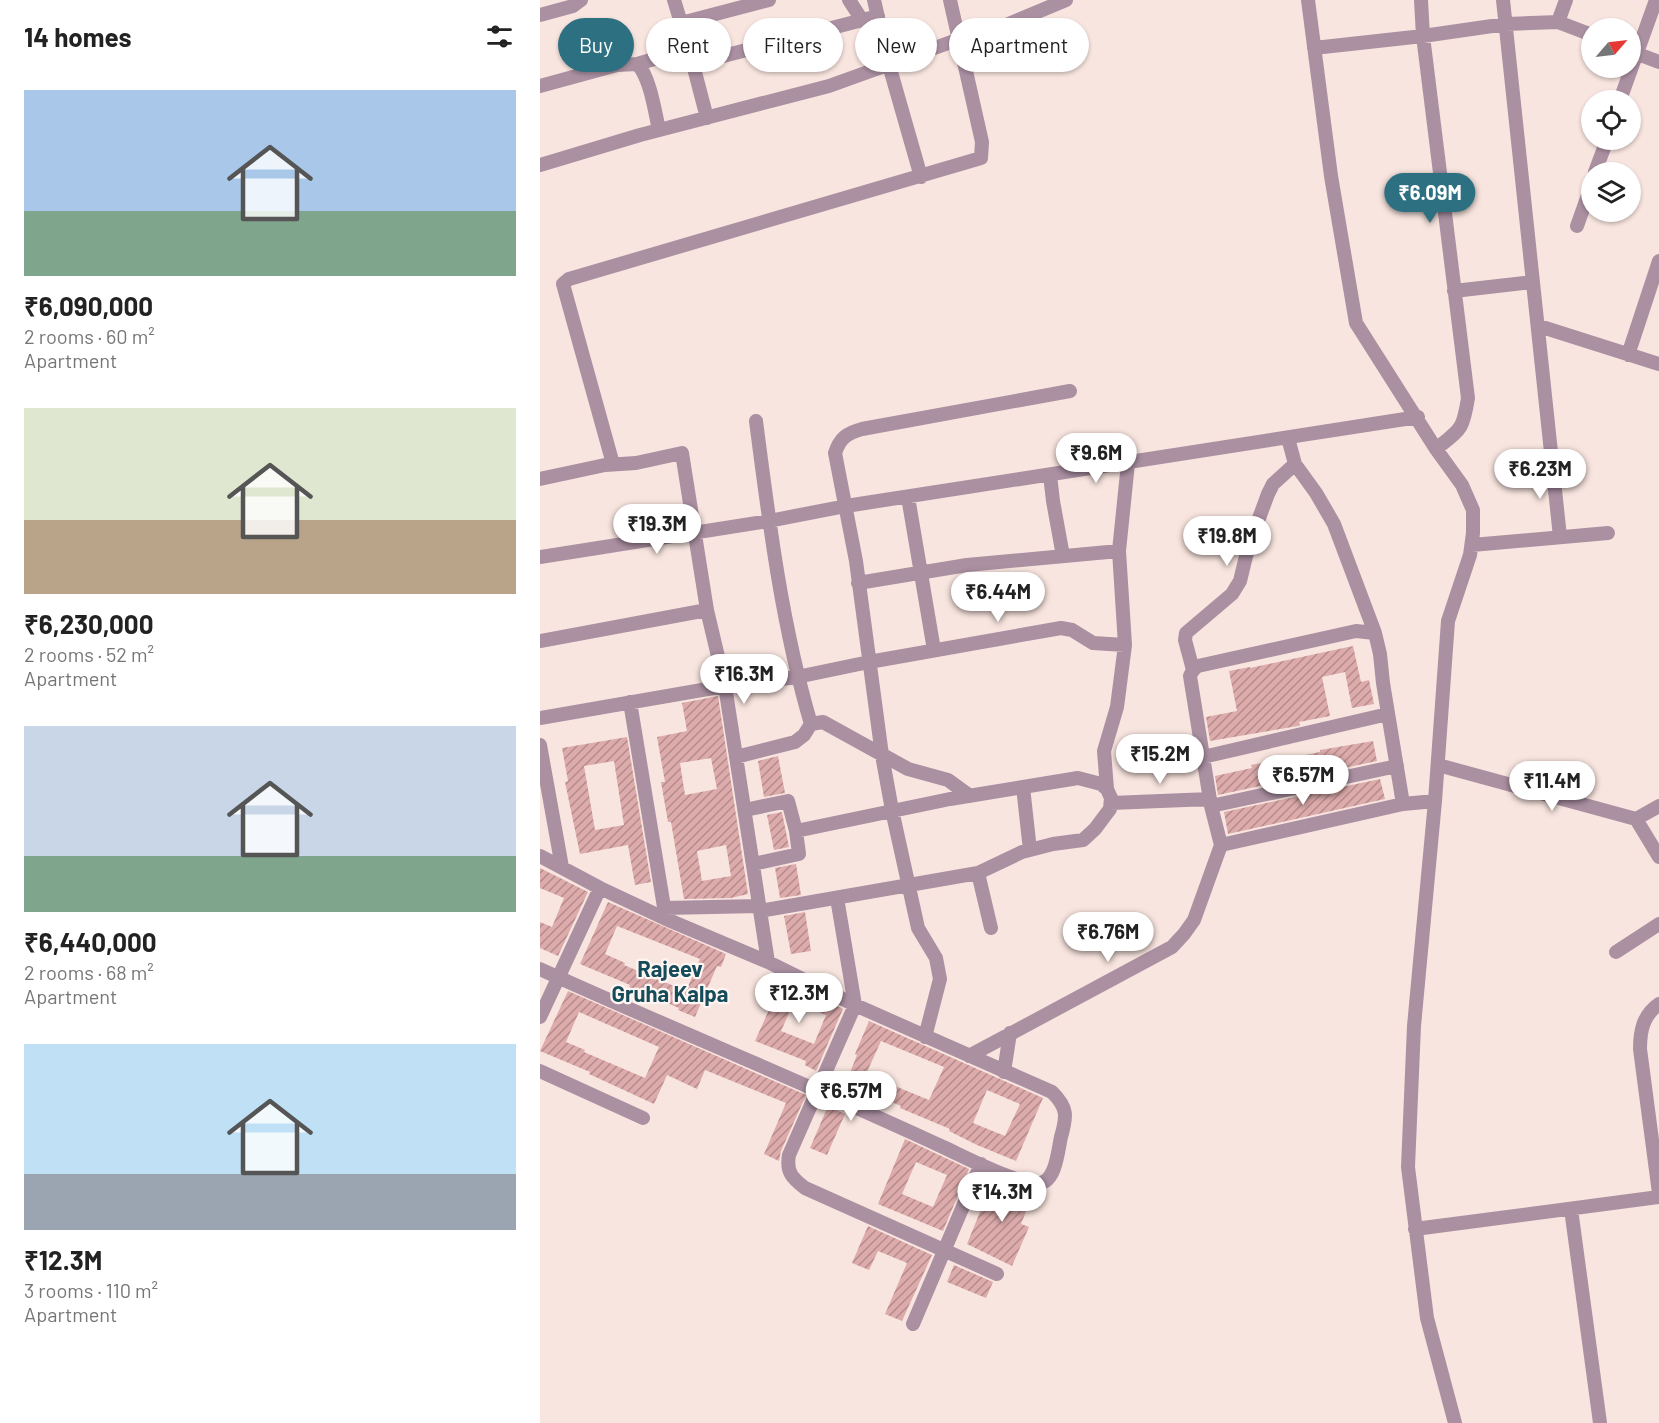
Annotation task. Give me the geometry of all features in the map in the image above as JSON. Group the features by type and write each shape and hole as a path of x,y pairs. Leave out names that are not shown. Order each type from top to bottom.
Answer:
{"street":[{"path":"540,15 573,6 581,0"},
{"path":"674,0 679,18"},
{"path":"700,18 769,0"},
{"path":"849,0 861,18"},
{"path":"870,18 878,16 874,0"},
{"path":"950,0 954,18"},
{"path":"1023,18 1066,0"},
{"path":"1308,0 1331,176 1356,323 1418,417 1436,449 1462,485 1473,510 1470,555 1449,621 1414,1026 1408,1167 1428,1318 1455,1423"},
{"path":"1421,0 1423,36 1468,398 1464,422 1457,432 1436,449"},
{"path":"1503,0 1560,537"},
{"path":"1558,22 1566,0"},
{"path":"1641,34 1656,0"},
{"path":"731,54 855,22"},
{"path":"1314,48 1506,24 1558,22 1581,31"},
{"path":"1641,55 1659,62"},
{"path":"540,86 617,65 646,61"},
{"path":"637,64 646,79 659,130"},
{"path":"694,72 707,118"},
{"path":"540,165 659,130 828,86 869,72"},
{"path":"891,72 921,177"},
{"path":"613,464 562,284 569,279 981,158 982,142 967,72"},
{"path":"1577,226 1581,215"},
{"path":"1628,355 1659,261"},
{"path":"1454,291 1533,282"},
{"path":"1539,326 1659,364"},
{"path":"926,1036 940,980 936,957 918,928 892,810 846,507 835,453 847,433 862,429 1070,391"},
{"path":"540,557 1418,417"},
{"path":"756,421 769,521 797,677 811,724"},
{"path":"1288,438 1295,464 1316,493 1334,524 1375,633 1403,804"},
{"path":"540,479 682,453 707,610 725,686 768,962"},
{"path":"665,914 760,908 837,898 978,873 1030,850 1083,840 1095,829 1110,809 1104,751 1117,707 1125,645 1119,551 1128,463"},
{"path":"1193,670 1185,640 1186,633 1232,594 1240,581 1248,548 1268,494 1273,484 1295,464"},
{"path":"1050,475 1063,556"},
{"path":"908,497 934,650"},
{"path":"1472,545 1608,533"},
{"path":"858,583 967,566 1119,551"},
{"path":"540,641 707,610"},
{"path":"540,718 725,686 797,677 1061,628 1072,630 1093,643 1125,645"},
{"path":"969,1056 1172,947 1194,921 1221,845 1210,802 1190,676 1193,670 1198,666 1356,631 1375,633"},
{"path":"630,702 665,914"},
{"path":"1203,757 1388,714"},
{"path":"736,757 795,742 804,735 811,724 823,722 908,769 948,780 970,796"},
{"path":"540,745 562,867"},
{"path":"1438,765 1636,819 1659,857"},
{"path":"1109,796 1210,802 1397,766"},
{"path":"795,831 892,810 1078,778 1101,784 1109,796"},
{"path":"1023,787 1030,850"},
{"path":"744,810 788,801 795,831 799,855 753,864"},
{"path":"1221,845 1403,804 1435,801"},
{"path":"1636,819 1659,806"},
{"path":"540,856 600,888 665,914 855,1005 1052,1092 1063,1103 1066,1119 1051,1175 1043,1183 1030,1184 818,1089 540,969"},
{"path":"978,873 991,928"},
{"path":"540,1017 600,888"},
{"path":"837,898 855,1005 789,1155 787,1168 792,1178 805,1188 997,1274"},
{"path":"1616,952 1659,924"},
{"path":"1415,1229 1659,1195 1640,1049 1640,1031 1646,1018 1659,1004"},
{"path":"1004,1072 1010,1033"},
{"path":"540,1071 643,1118"},
{"path":"913,1324 981,1164"},
{"path":"1571,1209 1600,1423"}],"building":[{"path":"1353,646 1361,682 1369,680 1374,704 1352,708 1345,672 1322,677 1330,716 1299,722 1298,726 1210,741 1206,717 1237,711 1229,671"},
{"path":"718,696 748,894 731,898 684,899 671,822 668,822 661,782 665,782 657,737 687,731 682,703","holes":["711,758 717,789 685,795 680,763","726,845 731,876 702,881 697,851"]},
{"path":"627,737 651,882 635,885 628,845 580,854 565,782 568,781 562,748","holes":["614,761 624,825 595,830 584,766"]},
{"path":"1373,741 1377,761 1218,795 1215,776 1252,768 1251,765"},
{"path":"778,756 785,793 764,797 758,761"},
{"path":"1380,779 1385,799 1228,834 1224,812"},
{"path":"782,812 789,847 774,850 767,815"},
{"path":"796,864 801,895 780,898 775,868"},
{"path":"540,868 588,892 558,956 540,948 540,922 552,927 564,898 540,888"},
{"path":"608,902 726,954 721,967 717,966 695,1017 629,987 630,985 580,964","holes":["617,926 700,959 686,991 624,965 625,963 605,954"]},
{"path":"805,912 811,951 791,954 784,916"},
{"path":"783,979 843,1009 816,1071 805,1065 806,1061 755,1041","holes":["794,1002 826,1015 814,1044 781,1031"]},
{"path":"568,991 806,1095 781,1151 779,1161 764,1154 786,1103 705,1070 697,1089 667,1075 654,1104 589,1074 590,1072 540,1051","holes":["579,1012 659,1047 645,1078 566,1042"]},
{"path":"869,1021 1043,1098 1016,1161 977,1145 949,1131 950,1129 900,1108 901,1106 846,1083 857,1055 855,1054","holes":["881,1041 944,1067 929,1100 867,1072","987,1090 1020,1104 1005,1136 973,1123"]},
{"path":"828,1106 845,1114 827,1155 810,1148"},
{"path":"905,1139 969,1169 943,1231 878,1204","holes":["916,1162 947,1175 933,1207 902,1194"]},
{"path":"993,1180 1033,1194 1021,1224 1029,1227 1012,1266 967,1244"},
{"path":"868,1226 932,1255 902,1321 885,1314 907,1263 878,1251 869,1270 852,1263"},
{"path":"954,1265 993,1282 986,1298 947,1282"}],"district":[{"name":"Rajeev Gruha Kalpa","path":"670,980"}]}
